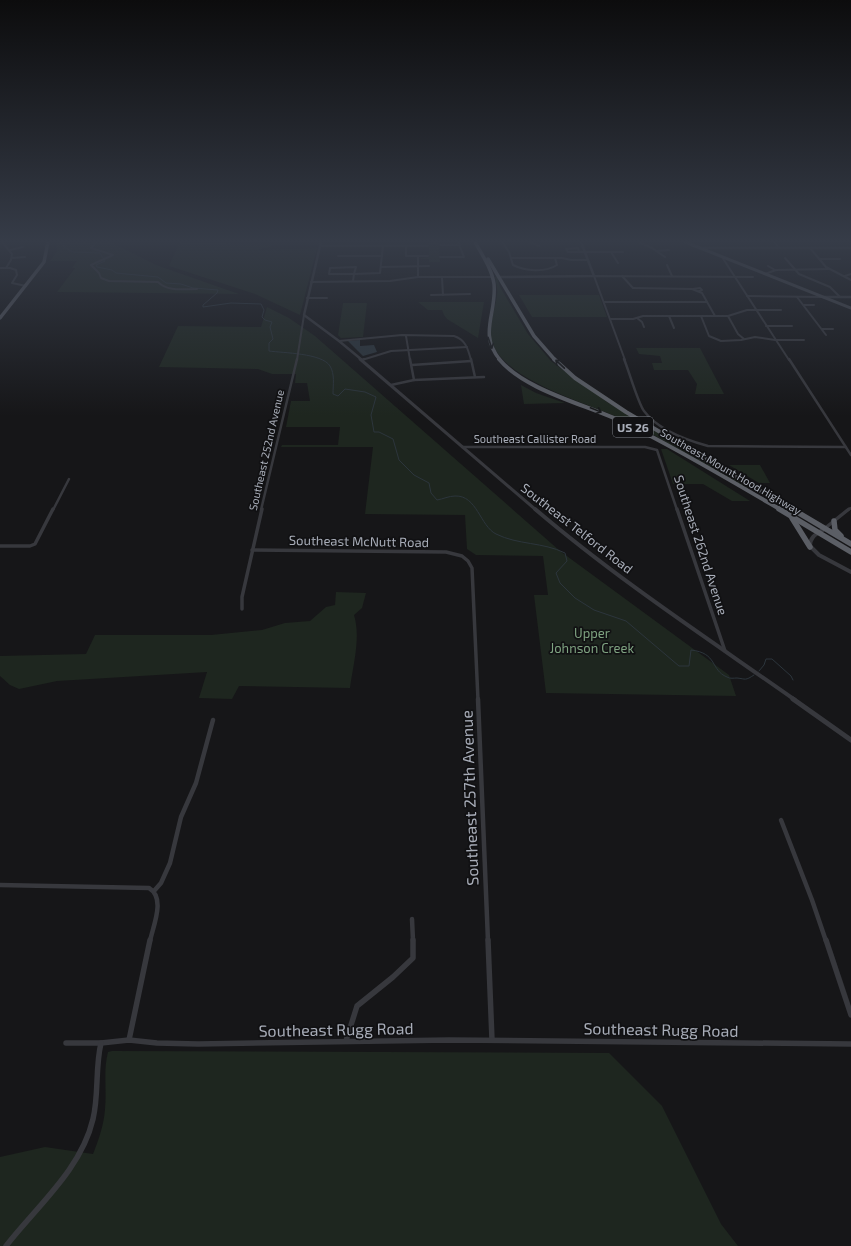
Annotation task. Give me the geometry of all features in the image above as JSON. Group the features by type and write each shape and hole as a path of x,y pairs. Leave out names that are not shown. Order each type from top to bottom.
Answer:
{"highway":[{"name":"Southeast Mount Hood Highway","path":"493,300 488,325 488,337 495,354 510,369 537,386 628,424 757,495 819,533 827,534 851,550"},
{"name":"Southeast Mount Hood Highway","path":"512,300 534,336 552,358 575,378 626,412 851,544"},
{"path":"757,495 779,505 816,527 824,529"},
{"path":"791,516 810,547"},
{"path":"834,521 835,530 851,544"}],"main road":[{"path":"0,318 15,300"},
{"path":"831,300 851,308"}],"street":[{"name":"Southeast 252nd Avenue","path":"242,609 242,597 297,358 307,300"},
{"path":"750,300 851,455"},
{"path":"800,300 826,335"},
{"path":"715,316 706,302 604,302 643,410 652,419 693,442 708,446 846,448"},
{"path":"804,305 814,305"},
{"path":"610,319 638,318 643,316 728,316 745,310 781,310"},
{"name":"Southeast Telford Road","path":"304,315 340,341 582,549 851,740"},
{"path":"669,316 674,328"},
{"path":"701,316 709,336 713,339 721,341 755,337 775,340 804,340"},
{"path":"728,316 738,334 744,339"},
{"path":"638,318 644,327"},
{"path":"766,326 792,326"},
{"path":"822,330 834,329"},
{"path":"340,341 354,338 440,334 458,337 465,342 475,377"},
{"path":"406,336 410,350 414,380"},
{"path":"362,360 386,352 467,347"},
{"path":"412,365 471,361"},
{"path":"391,385 414,380 484,377"},
{"name":"Southeast Callister Road","path":"462,447 654,449"},
{"name":"Southeast 262nd Avenue","path":"654,449 658,452 725,650"},
{"path":"0,546 32,546 37,542 69,480"},
{"path":"851,508 810,541 810,547 816,553 851,572"},
{"name":"Southeast McNutt Road","path":"252,550 446,552 456,553 464,557"},
{"name":"Southeast 257th Avenue","path":"464,557 472,568 492,1040"},
{"path":"154,891 161,884 170,863 181,817 196,783 213,720"},
{"path":"780,820 812,900 851,1015"},
{"path":"0,885 140,887 154,891"},
{"path":"129,1040 157,909 158,902 154,891"},
{"path":"346,1041 357,1006 393,977 413,958 412,919"},
{"name":"Southeast Rugg Road","path":"66,1043 101,1044 129,1040 157,1043 192,1044 492,1040 851,1044"},
{"path":"6,1246 67,1174 85,1144 93,1118 97,1058 101,1044"}],"green space":[{"path":"268,300 304,300 300,315"},
{"path":"508,300 528,334 551,361 607,402 748,486 747,488 633,424 555,392 517,371 502,359 491,339 490,333 496,301"},
{"path":"522,300 601,300 607,317 532,317"},
{"path":"418,302 484,302 478,338 447,319 442,310 428,310"},
{"path":"343,303 367,303 363,337 341,338 338,335"},
{"name":"Upper Johnson Creek","path":"267,307 289,318 315,336 560,551 729,675 736,696 546,693 534,595 548,595 543,556 476,555 467,549 465,515 365,514 373,447 281,447 282,445 338,445 340,427 286,427 291,401 310,401 307,383 295,383 296,374 272,374 258,369 159,367 178,326 261,327"},
{"path":"636,348 700,348 724,394 695,394 697,384 688,370 654,370 652,363 662,363 660,356 639,354"},
{"path":"521,385 536,393 565,403 524,404"},
{"path":"661,449 667,449 750,501 732,501 703,484 673,484"},
{"path":"729,465 760,465 770,483 759,483"},
{"path":"336,592 366,593 362,608 354,615 357,642 350,688 239,686 232,699 199,698 207,672 57,681 19,689 10,685 0,676 0,656 86,654 95,635 211,635 262,630 285,623 310,621 326,607 335,605"},
{"path":"108,1052 609,1053 662,1106 721,1224 738,1246 0,1246 0,1157 45,1147 93,1154 104,1120 105,1073"}],"shaded area":[{"path":"360,340 360,346 374,345 377,352 363,356 348,341"}],"waterway":[{"path":"209,300 203,305 203,307 231,303 261,304 264,310 262,317 265,320 272,322 270,327 273,339 269,343 269,351 311,356 326,362 333,372 333,394 338,396 345,389 365,392 376,397 371,415 374,432 379,432 393,439 399,460 414,475 429,483 431,493 437,500 453,496 462,497 473,505 486,525 496,534 504,538 557,549 565,553 567,561 556,573 560,583 575,598 594,610 626,621 679,666 689,666 691,650 706,654 718,670 728,678 746,679 754,675"},
{"path":"759,671 764,665 766,659 772,659 791,676 793,680"}]}
